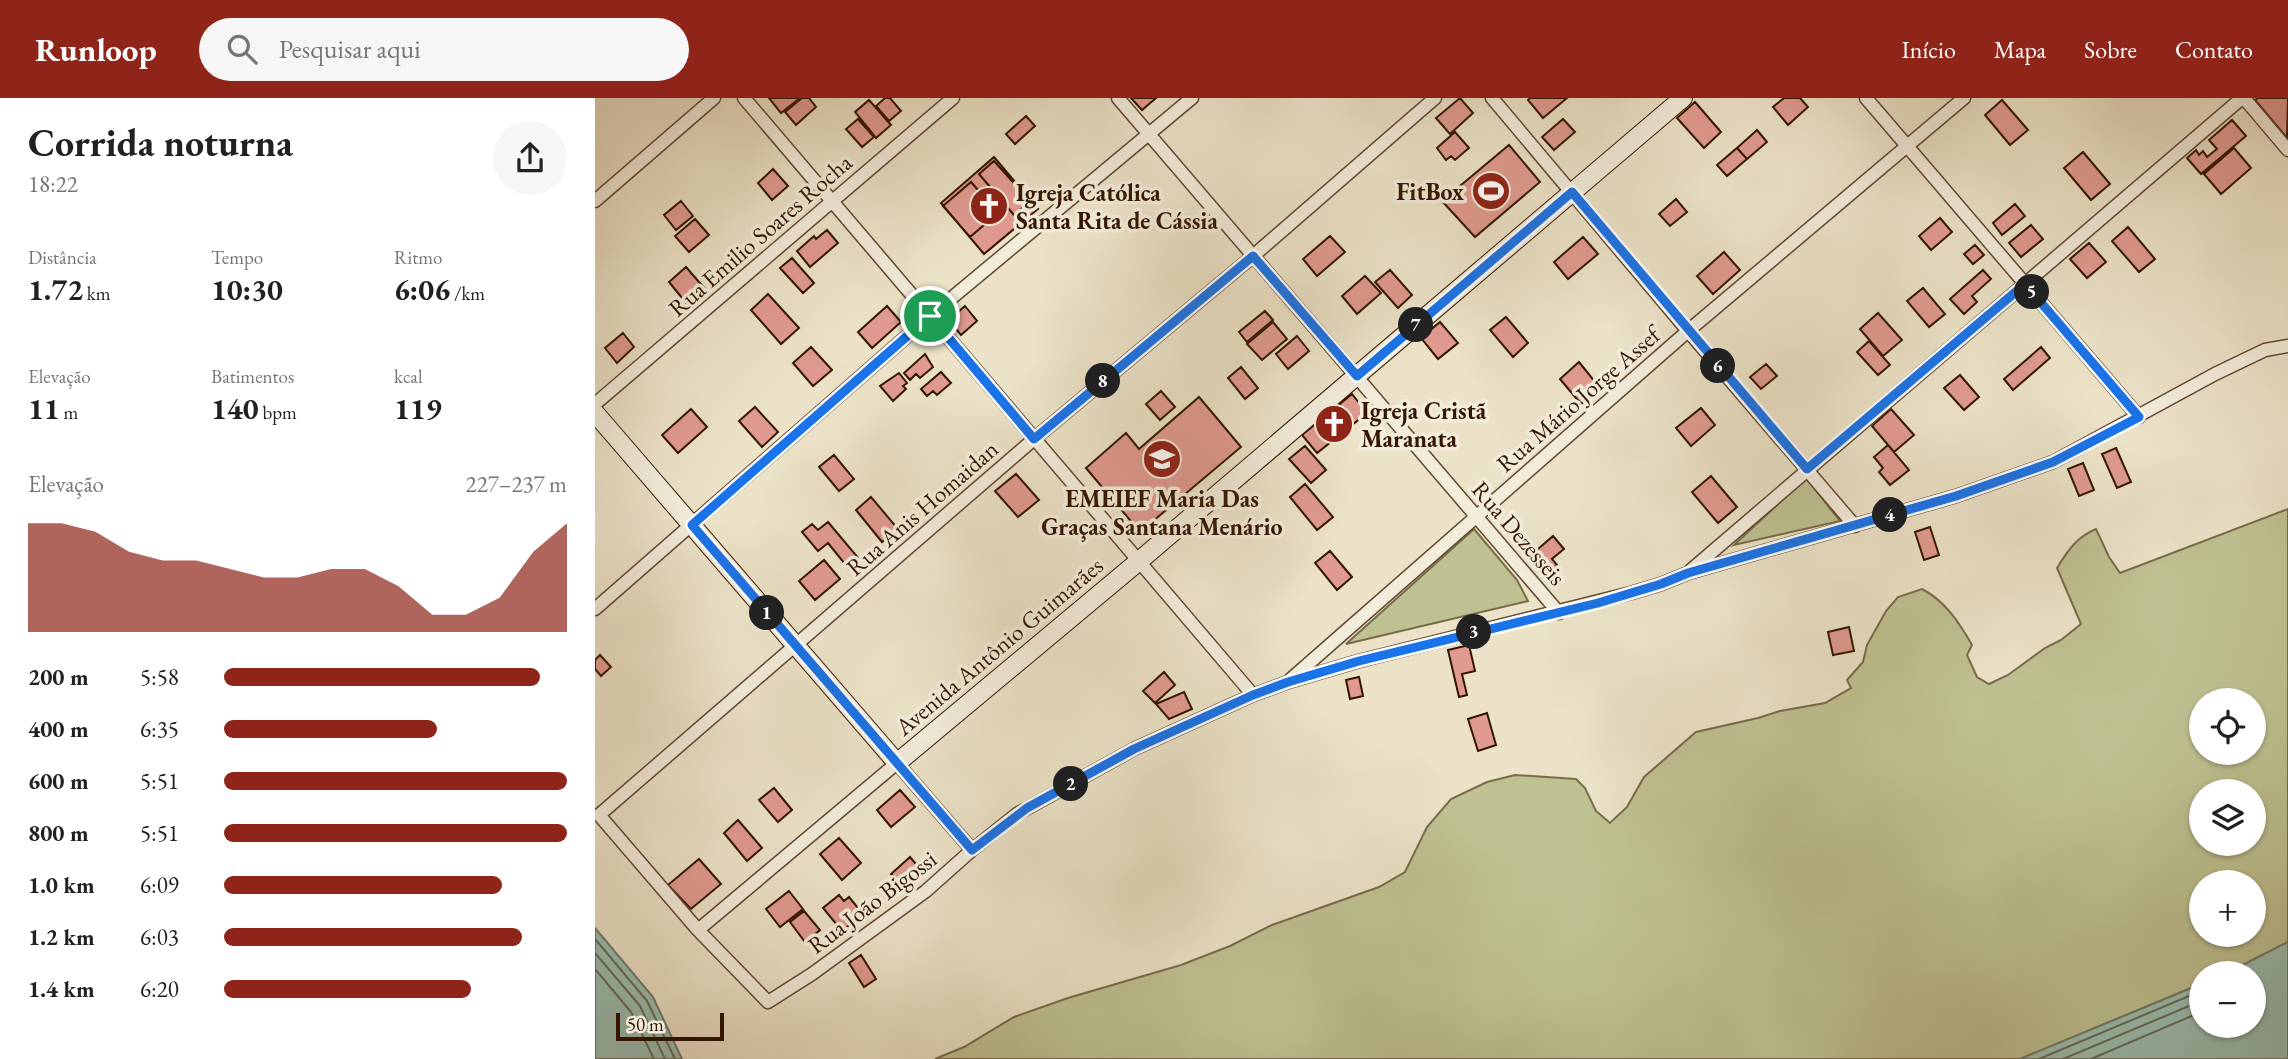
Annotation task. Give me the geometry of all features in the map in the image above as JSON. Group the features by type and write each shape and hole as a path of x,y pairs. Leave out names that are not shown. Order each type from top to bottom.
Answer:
{"street":[{"path":"595,201 714,98"},
{"path":"744,98 1253,695"},
{"name":"Rua Emilio Soares Rocha","path":"595,404 953,98"},
{"name":"Rua Dezesseis","path":"1118,98 1559,613"},
{"path":"595,609 930,316 1192,98"},
{"name":"Rua Anis Homaidan","path":"698,930 600,816 1034,439 1253,256 1435,98"},
{"path":"1492,98 1855,526"},
{"name":"Avenida Antônio Guimarães","path":"698,930 1139,562 1683,98"},
{"path":"1866,98 2139,417"},
{"name":"Rua Mário Jorge Assef","path":"1288,682 1688,331 1964,98"},
{"path":"1688,573 2243,98 2288,150"},
{"name":"Rua João Bigossi","path":"698,930 768,1002 812,974 916,899 972,850 1027,808 1134,749 1253,695 1288,682 1383,655 1559,613 1651,587 1688,573 1956,496 2053,462 2235,364 2265,350 2288,345"},
{"path":"595,413 972,850"}],"green space":[{"path":"1806,478 1840,521 1734,545"},
{"path":"2288,509 2288,942 2251,961 2189,961 2189,989 2020,1059 935,1059 964,1047 1014,1017 1181,965 1230,946 1272,925 1379,887 1405,872 1427,827 1451,799 1487,782 1515,775 1576,779 1585,788 1596,811 1610,823 1627,807 1644,777 1696,732 1825,703 1851,688 1847,680 1863,662 1867,645 1886,611 1898,597 1922,589 1945,606 1972,645 1967,655 1977,677 1989,684 2008,675 2081,624 2057,568 2078,540 2096,529 2120,573"},
{"path":"1474,529 1517,580 1528,601 1346,644"}],"water":[{"path":"595,928 653,997 682,1059 595,1059"},
{"path":"2288,942 2288,1059 2020,1059 2189,989 2189,1038 2266,1038 2266,961 2251,961"}],"building":[{"path":"769,98 800,98 781,113"},
{"path":"802,98 809,98 816,107 796,125 785,112"},
{"path":"885,98 890,98 901,111 889,121 876,106"},
{"path":"1131,98 1156,98 1142,110"},
{"path":"1460,98 1473,113 1450,134 1436,118"},
{"path":"1567,98 1543,118 1528,100"},
{"path":"1784,98 1800,98 1808,107 1788,125 1773,107"},
{"path":"2288,98 2287,138 2255,100"},
{"path":"869,100 891,125 876,138 855,112"},
{"path":"2002,100 2028,130 2010,145 1985,115"},
{"path":"1695,102 1721,132 1704,148 1677,118"},
{"path":"1026,116 1035,126 1015,144 1006,134"},
{"path":"858,119 874,137 862,147 846,129"},
{"path":"1563,119 1575,132 1554,150 1542,137"},
{"path":"2232,120 2246,136 2201,174 2187,158 2196,150 2199,155 2203,151 2207,157 2217,149 2209,140"},
{"path":"1757,130 1767,142 1747,159 1737,148"},
{"path":"1455,132 1469,148 1455,160 1451,156 1446,160 1437,148"},
{"name":"FitBox","path":"1509,145 1540,182 1475,237 1442,201"},
{"path":"1737,148 1747,159 1727,176 1717,165"},
{"path":"2234,148 2251,168 2221,194 2204,174"},
{"path":"2083,152 2110,184 2091,200 2064,168"},
{"name":"Igreja Católica Santa Rita de Cássia","path":"994,157 1038,209 984,254 941,203"},
{"path":"994,161 1030,201 1014,215 979,174"},
{"path":"773,169 788,186 772,200 758,183"},
{"path":"971,182 998,213 970,237 943,206"},
{"path":"1676,199 1687,212 1670,226 1659,214"},
{"path":"681,201 693,216 676,230 664,215"},
{"path":"2015,204 2025,216 2002,235 1993,223"},
{"path":"1940,218 1952,232 1931,250 1919,236"},
{"path":"695,219 709,235 689,252 675,236"},
{"path":"2031,225 2043,239 2021,257 2009,243"},
{"path":"2128,227 2155,259 2139,272 2112,241"},
{"path":"827,230 838,243 810,267 797,251 814,236 816,239"},
{"path":"1330,236 1345,252 1317,276 1303,259"},
{"path":"1583,237 1598,254 1568,279 1554,262"},
{"path":"2089,243 2106,262 2087,278 2070,259"},
{"path":"1975,245 1984,255 1973,264 1964,254"},
{"path":"1724,252 1740,270 1713,294 1697,276"},
{"path":"792,258 814,283 803,293 780,268"},
{"path":"686,267 705,289 687,304 669,282"},
{"path":"1390,270 1412,295 1398,308 1375,282"},
{"path":"1983,270 1991,279 1972,296 1977,302 1964,314 1950,299"},
{"path":"1365,276 1381,293 1357,314 1342,296"},
{"path":"1923,288 1945,314 1929,327 1907,301"},
{"path":"768,294 799,328 781,344 751,310"},
{"path":"887,306 901,322 872,348 858,332"},
{"path":"965,306 977,321 961,335 949,320"},
{"path":"1265,311 1273,320 1247,342 1239,332"},
{"path":"1878,313 1902,340 1883,356 1860,329"},
{"path":"1506,317 1528,343 1513,357 1490,330"},
{"path":"1273,322 1287,339 1262,360 1247,344"},
{"path":"1440,322 1458,343 1438,359 1421,338"},
{"path":"623,333 634,347 617,363 605,348"},
{"path":"1297,336 1309,351 1288,369 1276,354"},
{"path":"1869,341 1890,365 1878,375 1857,352"},
{"path":"811,347 832,370 813,386 793,363"},
{"path":"2041,347 2050,358 2013,390 2004,379"},
{"path":"925,354 933,367 920,378 916,374 910,380 904,373"},
{"path":"1579,362 1600,388 1581,404 1560,379"},
{"path":"1766,364 1777,376 1761,389 1750,377"},
{"path":"1241,367 1258,388 1245,399 1228,378"},
{"path":"941,372 951,383 937,395 933,391 927,396 921,389"},
{"path":"899,373 907,383 903,386 906,389 893,401 880,386"},
{"path":"1960,375 1979,397 1964,410 1944,388"},
{"path":"1161,391 1175,407 1160,420 1146,404"},
{"name":"Igreja Cristã Maranata","path":"1352,394 1367,413 1317,453 1302,435"},
{"name":"EMEIEF Maria Das Graças Santana Menário","path":"1199,397 1241,447 1140,532 1086,468 1126,433 1139,449"},
{"path":"755,407 778,432 762,447 739,421"},
{"path":"1701,408 1715,425 1691,446 1676,428"},
{"path":"691,409 707,427 678,453 662,435"},
{"path":"1891,409 1914,435 1894,452 1872,426"},
{"path":"1888,445 1909,470 1890,485 1879,472 1883,468 1874,457"},
{"path":"1305,446 1326,470 1311,483 1289,459"},
{"path":"2116,448 2131,482 2117,488 2102,454"},
{"path":"834,455 854,479 839,491 819,467"},
{"path":"2083,463 2094,490 2079,496 2068,469"},
{"path":"1016,474 1039,500 1018,517 995,491"},
{"path":"1711,476 1737,507 1718,523 1692,492"},
{"path":"1305,484 1333,517 1317,530 1290,497"},
{"path":"871,497 898,529 882,542 856,510"},
{"path":"828,522 860,560 849,569 828,543 818,551 802,532 812,524 818,530"},
{"path":"1930,527 1939,555 1924,560 1915,532"},
{"path":"1553,536 1564,549 1552,559 1557,565 1545,574 1530,556"},
{"path":"1330,551 1352,577 1337,590 1315,563"},
{"path":"824,560 840,579 815,600 799,581"},
{"path":"1849,627 1854,651 1833,655 1828,632"},
{"path":"1469,645 1475,671 1462,674 1467,695 1459,697 1448,650"},
{"path":"600,655 611,667 601,676 595,669 595,660"},
{"path":"1164,672 1175,685 1155,703 1143,691"},
{"path":"1359,677 1363,696 1350,699 1346,680"},
{"path":"1184,692 1192,709 1169,719 1156,704"},
{"path":"1487,713 1496,745 1478,751 1468,719"},
{"path":"774,788 792,810 778,822 759,800"},
{"path":"900,790 915,807 891,827 877,810"},
{"path":"738,820 762,848 747,861 724,833"},
{"path":"839,838 861,863 842,880 820,854"},
{"path":"910,857 921,870 902,887 891,874"},
{"path":"699,859 721,884 691,909 668,885"},
{"path":"789,891 803,909 780,927 766,909"},
{"path":"839,895 844,901 849,897 863,914 842,931 823,908"},
{"path":"804,911 820,930 805,942 790,922"},
{"path":"861,955 876,979 864,987 849,963"}],"place":[{"name":"FitBox","path":"1491,191"},
{"name":"Igreja Católica Santa Rita de Cássia","path":"989,206"},
{"name":"Igreja Cristã Maranata","path":"1334,424"},
{"name":"EMEIEF Maria Das Graças Santana Menário","path":"1162,459"}],"route":[{"path":"1572,192 1807,469 2025,284 2139,417 2053,462 1956,496 1688,573 1598,603 1359,661 1288,682 1134,749 1017,814 972,850 692,525 930,316 1034,439 1253,256 1357,376 1572,192"}]}
